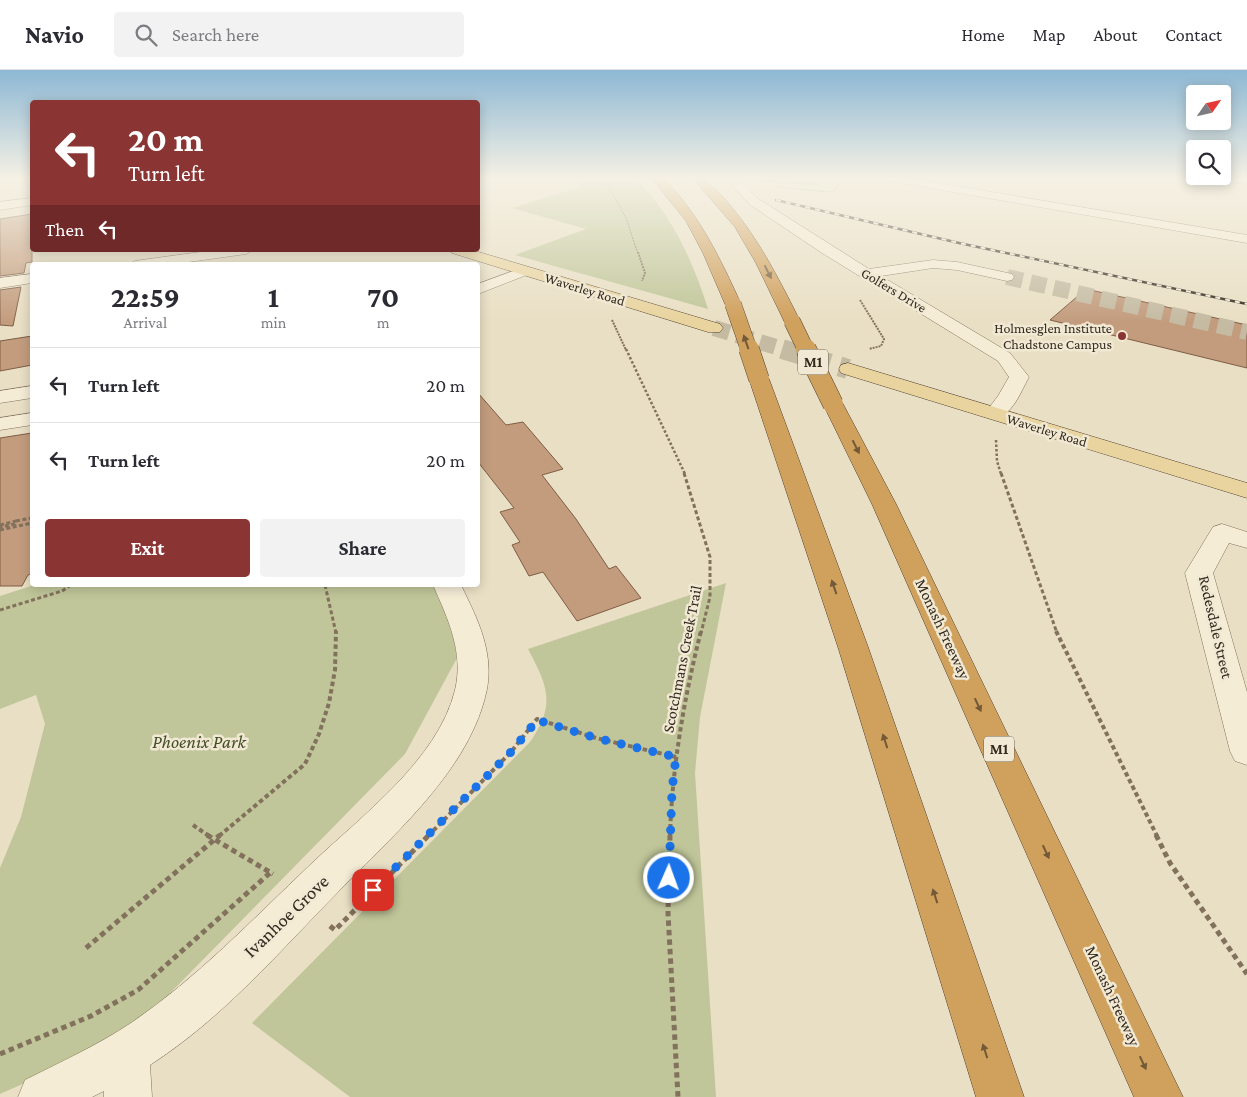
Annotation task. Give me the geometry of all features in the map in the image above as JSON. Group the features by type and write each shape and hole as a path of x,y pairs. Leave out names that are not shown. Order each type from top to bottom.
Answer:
{"highway":[{"path":"696,226 733,304 809,514 863,674 1000,1097"},
{"name":"Monash Freeway","path":"742,226 751,239 901,539 1159,1097"}],"main road":[{"name":"Waverley Road","path":"463,252 714,328"},
{"name":"Waverley Road","path":"848,369 1247,491"}],"street":[{"name":"Golfers Drive","path":"792,226 1004,357 1019,376 1007,399 995,413"},
{"path":"1170,226 1247,239"},
{"path":"157,262 231,252"},
{"path":"868,274 933,264 957,266 1007,277"},
{"path":"480,288 524,271"},
{"path":"0,283 30,279"},
{"path":"0,397 30,392"},
{"path":"0,424 30,419"},
{"name":"Redesdale Street","path":"1247,540 1222,532 1199,573 1247,751"},
{"name":"Ivanhoe Grove","path":"42,1097 127,1075 176,1018 251,950 348,855 434,764 450,739 466,707 474,673 473,650 469,632 448,587"}],"path":[{"path":"629,226 644,273 641,284"},
{"path":"859,298 884,339 881,346 866,349"},
{"name":"Scotchmans Creek Trail","path":"614,313 612,325 689,484 710,557 710,597 692,667 672,790 668,913 678,1097"},
{"path":"995,413 997,461 1054,627 1170,863 1247,974"},
{"path":"0,527 30,518"},
{"path":"0,527 30,523"},
{"path":"0,610 62,592 68,587"},
{"path":"86,948 306,764 321,734 333,683 337,637 325,587"},
{"path":"324,920 335,930 511,752 537,720 596,738 676,757"},
{"path":"0,1054 90,1016 138,990 271,872 214,840 194,825"}],"green space":[{"path":"575,226 673,226 688,256 708,309 515,255 586,229"},
{"path":"726,583 700,717 695,773 716,1097 350,1097 252,1023 530,742 543,717 546,696 540,674 528,649"},
{"name":"Phoenix Park","path":"30,586 437,587 463,647 405,754 126,1038 0,1094 0,868 21,817 45,724 36,695 0,709 0,596"}],"building":[{"path":"0,226 30,226 32,262 26,263 24,273 0,276"},
{"path":"21,287 13,326 0,325 0,290"},
{"path":"1086,289 1247,325 1247,368 1050,320"},
{"path":"30,336 30,365 0,371 0,341"},
{"path":"480,395 506,425 523,422 563,469 542,475 576,519 609,569 616,566 641,598 577,621 543,572 529,576 512,545 520,542 500,512 514,508 480,465"},
{"path":"30,433 30,574 22,586 0,586 0,438"}],"tunnel":[{"path":"1007,277 1247,332"},
{"path":"714,328 786,350"},
{"path":"782,349 848,369"}],"railway":[{"path":"886,226 1247,304"}],"place":[{"name":"Holmesglen Institute Chadstone Campus","path":"1122,336"}],"route":[{"path":"373,890 511,752 537,720 596,738 676,757 672,790 669,878"}]}
